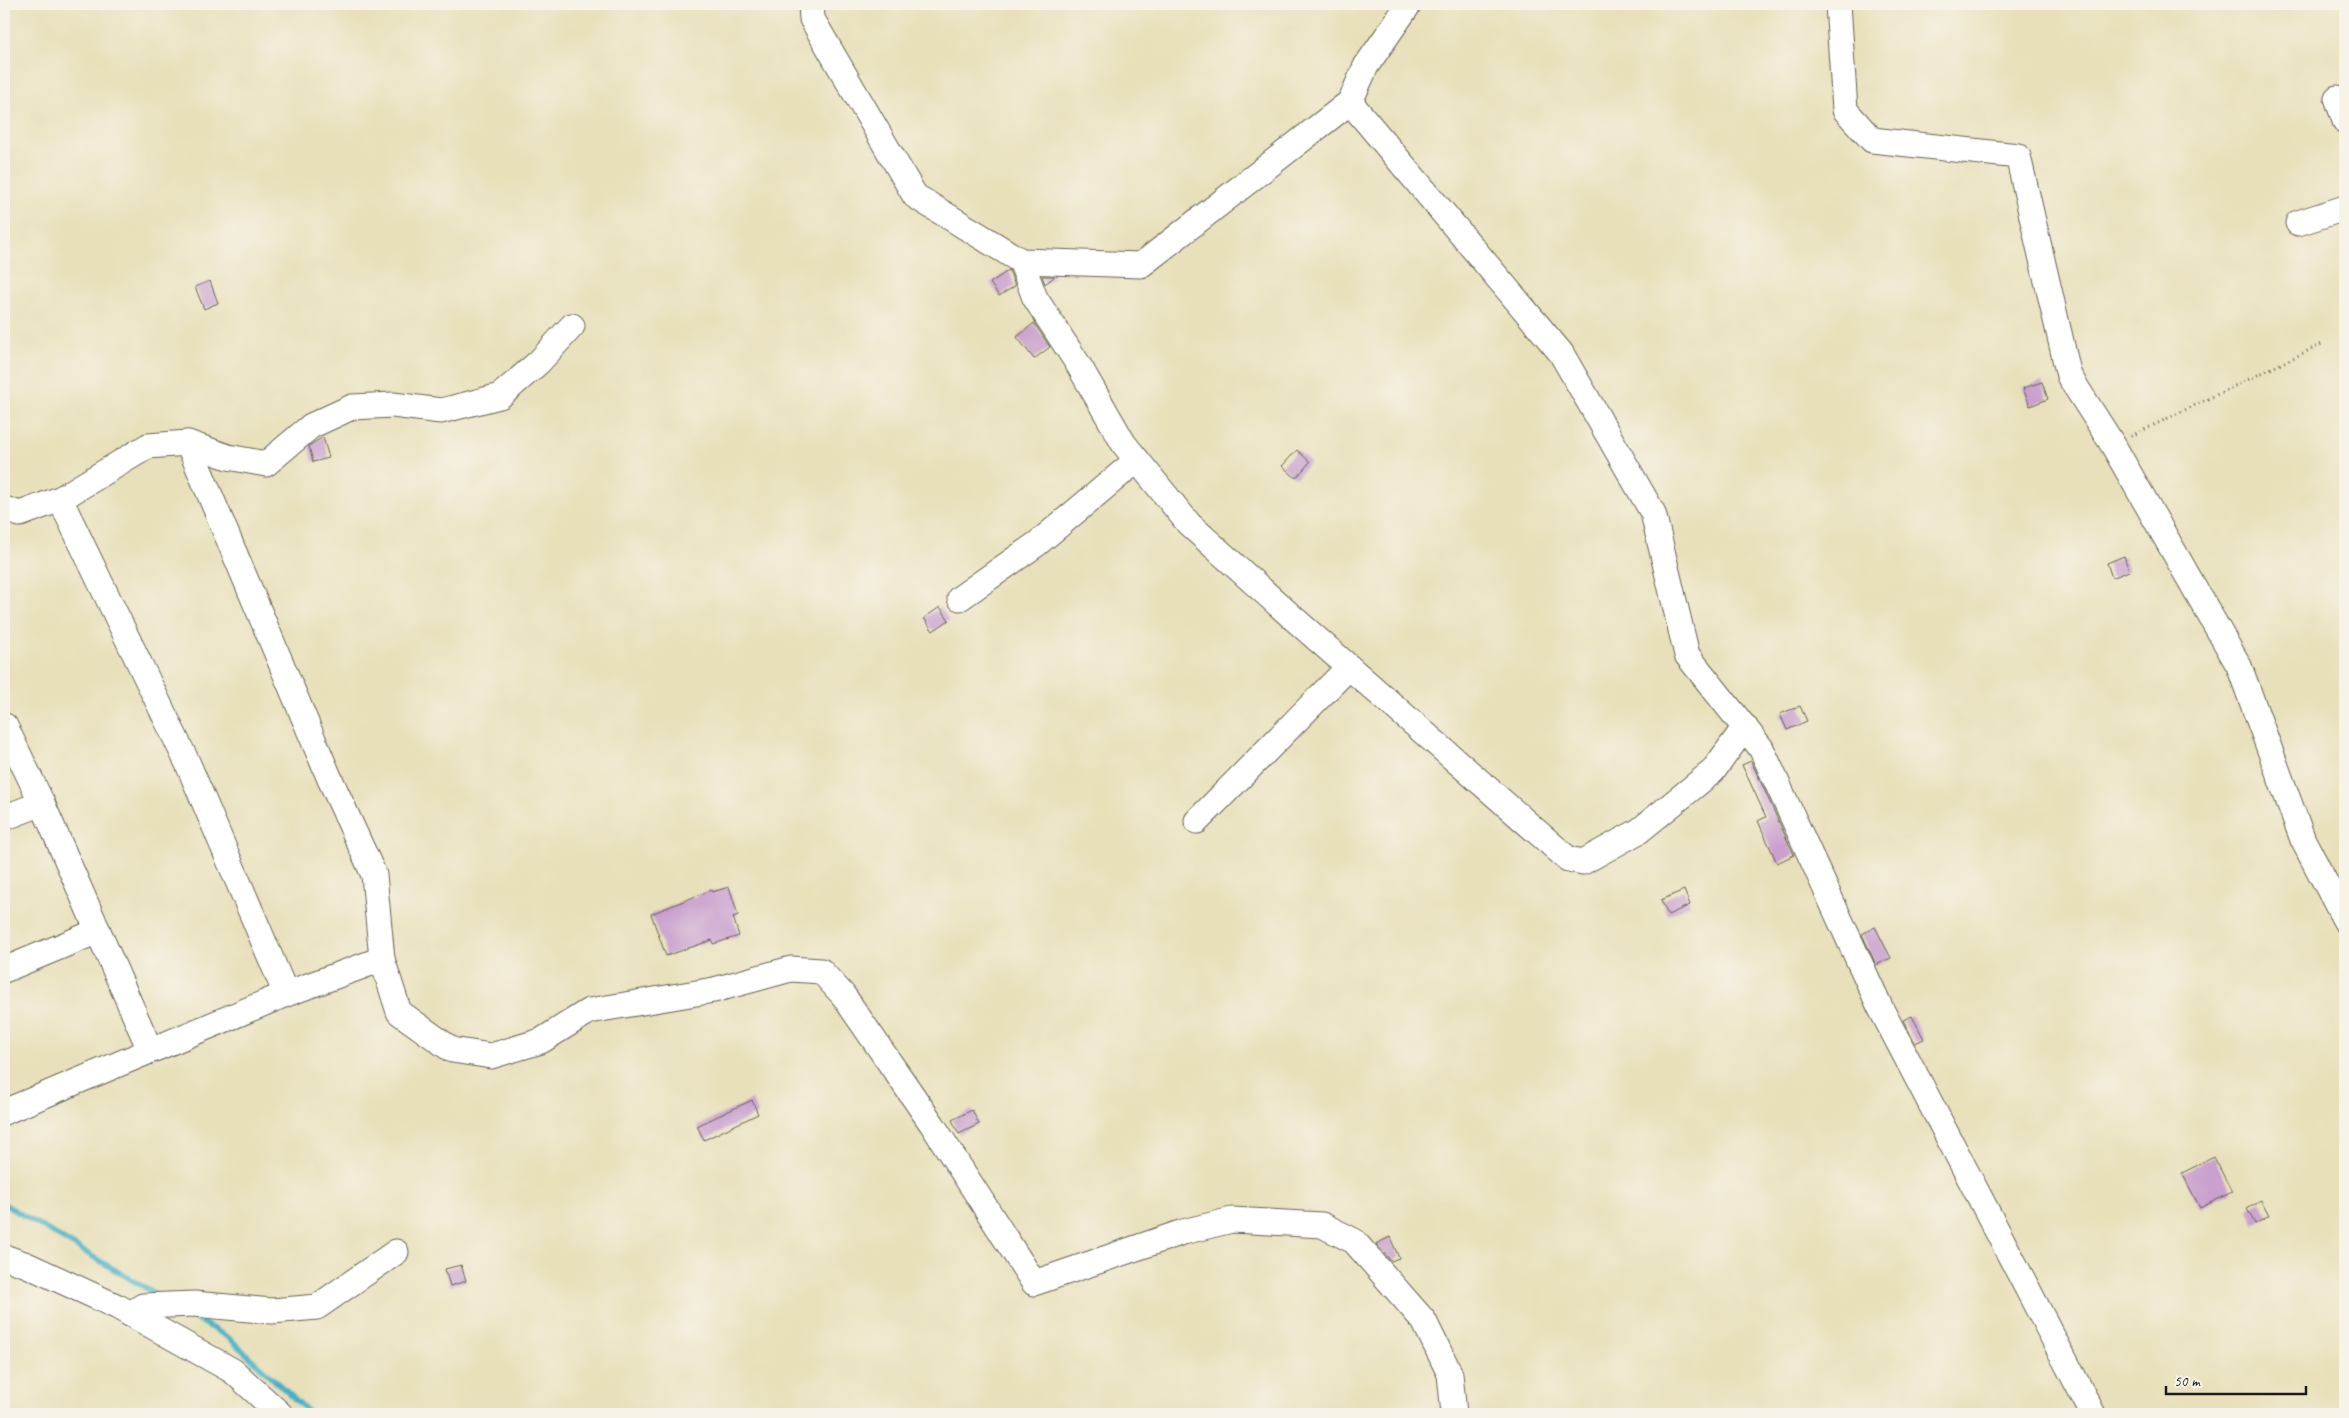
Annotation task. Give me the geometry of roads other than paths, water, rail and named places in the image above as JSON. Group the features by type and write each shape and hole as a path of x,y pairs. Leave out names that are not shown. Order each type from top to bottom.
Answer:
{"street":[{"path":"811,4 812,19 915,196 1021,261 1141,266 1350,102 1366,66 1410,4"},
{"path":"1838,4 1845,110 1872,140 2018,156 2069,376 2113,445 2239,666 2303,840 2344,913"},
{"path":"1350,102 1561,353 1653,513 1688,655 1761,748 1880,1007 2093,1414"},
{"path":"2298,223 2345,208"},
{"path":"1021,261 1035,298 1078,364 1124,444 1190,524 1349,667 1568,859 1583,862 1639,831 1713,771 1745,727"},
{"path":"4,509 20,514 60,499 148,446 188,443 228,457 266,464 311,426 352,407 393,405 441,411 500,396 538,362 572,326"},
{"path":"188,443 329,777 374,875 382,959 399,1012 452,1050 491,1056 541,1041 589,1011 714,990 791,970 821,971 843,995 927,1116 1034,1283 1183,1232 1232,1220 1322,1225 1354,1241 1424,1321 1450,1374 1454,1414"},
{"path":"960,598 1038,543 1137,460"},
{"path":"60,499 188,764 286,994"},
{"path":"1197,821 1349,667"},
{"path":"5,726 42,803 150,1050"},
{"path":"4,818 42,803"},
{"path":"4,970 98,931"},
{"path":"4,1112 286,994 382,959"},
{"path":"130,1314 144,1306 194,1304 272,1311 317,1307 396,1252"},
{"path":"4,1257 27,1265 130,1314 233,1371 280,1414"}],"waterway":[{"path":"4,1204 159,1296"},
{"path":"188,1314 229,1338 311,1414"}]}
